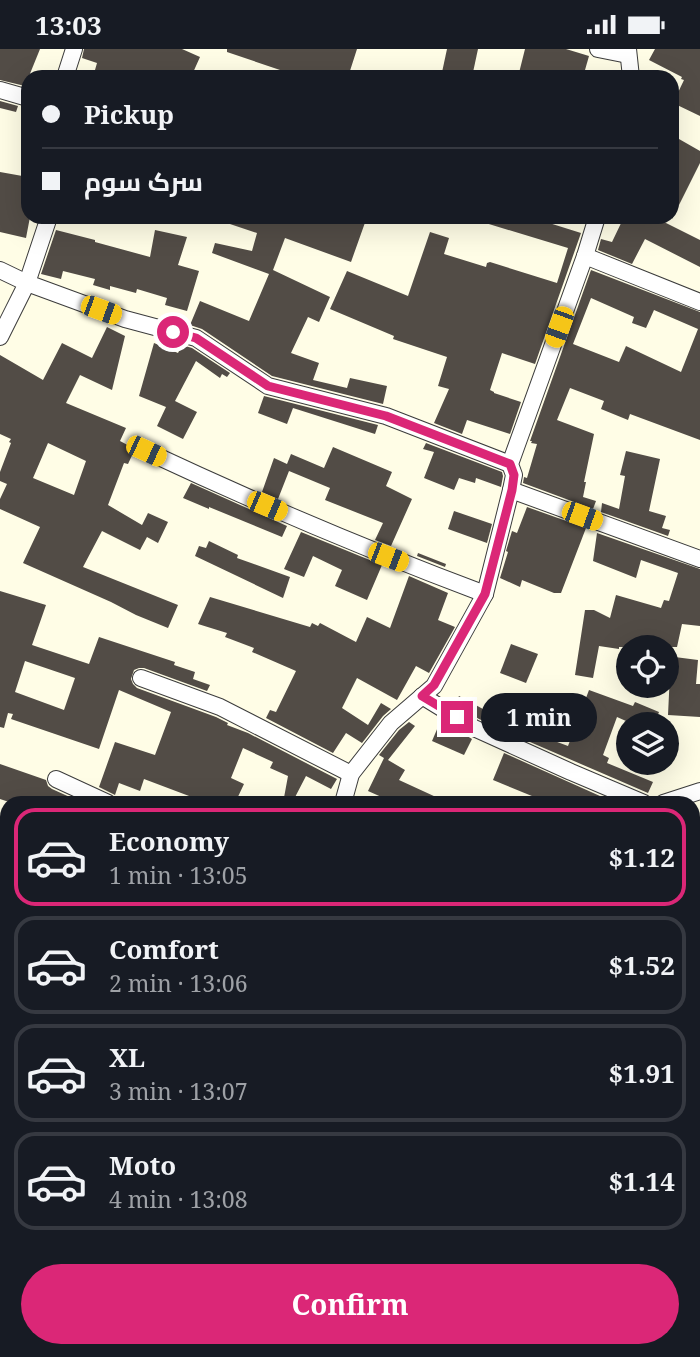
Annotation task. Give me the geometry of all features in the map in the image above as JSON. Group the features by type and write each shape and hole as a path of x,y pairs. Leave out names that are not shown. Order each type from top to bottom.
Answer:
{"street":[{"path":"69,70 74,49"},
{"path":"598,49 628,52 630,70"},
{"path":"0,90 21,96"},
{"path":"0,337 27,283 47,224"},
{"path":"346,796 351,774 391,723 434,685 485,594 512,490 514,475 510,464 595,224"},
{"path":"585,256 700,302"},
{"path":"0,270 27,283 125,319 196,338 268,386 386,416 510,464"},
{"path":"146,451 364,547 485,594"},
{"path":"512,490 700,559"},
{"path":"141,678 220,707 351,774"},
{"path":"422,696 474,728 628,796"},
{"path":"56,779 93,796"},
{"path":"683,796 700,790"}],"building":[{"path":"0,49 40,49 31,70 21,70 21,85 0,80"},
{"path":"84,49 182,49 200,57 194,70 95,70 97,63 82,58"},
{"path":"227,49 357,49 350,70 280,70 227,52"},
{"path":"447,49 478,49 474,70 442,70"},
{"path":"525,49 566,49 589,56 585,70 520,70"},
{"path":"655,49 700,49 700,116 679,106 679,90 684,80 679,75 679,70 668,70 649,60"},
{"path":"0,101 18,106 16,112 0,108"},
{"path":"679,139 700,151 700,163 679,205"},
{"path":"0,172 21,176 21,224 29,224 26,238 0,232"},
{"path":"230,224 365,224 351,262 285,238 273,270 330,297 319,322 308,317 291,353 319,363 313,380 347,388 350,378 387,386 383,404 272,376 202,329 190,325 200,301 249,321 269,274 212,253 215,243 252,251 257,233"},
{"path":"489,224 552,224 581,233 535,364 502,353 490,390 521,402 510,434 467,420 462,434 434,423 449,389 438,386 447,357 393,339 394,336 330,309 347,271 408,296 430,232 449,238 444,254 486,267 490,262 557,283 568,248"},
{"path":"621,224 668,224 700,240 700,267 645,239 632,264 598,250 601,239 612,242"},
{"path":"56,230 150,257 155,230 187,237 178,265 199,271 187,311 165,305 167,298 137,289 136,293 110,286 110,290 93,285 95,279 63,271 61,279 41,274"},
{"path":"591,270 700,312 700,440 630,414 628,420 601,409 604,401 570,388 557,420 594,434 583,497 596,501 593,509 523,483 537,444 530,441","holes":["591,298 634,317 632,323 646,328 654,310 698,329 681,372 626,346 619,362 573,344"]},
{"path":"107,327 125,336 112,390 80,375 66,403 126,428 120,441 135,449 128,464 124,463 108,505 142,525 148,513 168,522 158,543 147,537 140,550 102,531 83,567 178,605 168,628 23,563 40,527 0,509 0,499 7,484 0,481 0,472 11,439 0,434 0,355 43,380 62,343 92,358","holes":["48,443 86,461 74,495 33,478"]},
{"path":"154,343 178,353 182,345 192,348 230,373 227,377 222,374 220,378 196,361 175,401 197,412 183,439 157,426 166,407 139,396"},
{"path":"264,396 378,425 375,434 293,408 287,424 258,413"},
{"path":"426,443 502,472 501,487 476,478 475,483 459,478 454,490 424,478 434,452 423,449"},
{"path":"333,447 392,472 386,486 412,499 391,546 375,540 383,523 325,500 330,488 289,471 278,499 262,492 274,458 287,464 291,454 324,468"},
{"path":"626,451 660,459 649,511 666,516 662,528 670,530 668,536 601,512 602,503 619,509 625,476 620,475"},
{"path":"191,483 287,526 282,537 183,498"},
{"path":"527,507 586,528 561,593 554,593 522,580 520,587 500,578 512,531 517,533"},
{"path":"454,511 492,524 487,543 448,529"},
{"path":"301,532 382,565 367,600 335,586 342,570 313,556 304,577 284,569"},
{"path":"597,533 700,569 700,626 682,624 679,638 679,635 616,635 616,649 599,646 593,678 575,675 585,610 594,610 610,618 616,595 661,608 664,600 669,601 678,573 641,560 636,578 593,561"},
{"path":"209,541 238,555 237,558 290,577 283,598 195,556 199,546 206,548"},
{"path":"418,553 446,564 445,567 417,556"},
{"path":"409,576 448,593 438,620 455,627 429,673 416,666 397,700 357,678 342,708 368,725 381,703 391,709 362,743 346,733 333,753 266,718 270,710 276,712 296,671 252,652 254,648 225,637 227,633 198,624 210,597 310,627 312,623 318,626 320,623 356,642 367,617 390,628"},
{"path":"0,591 46,605 32,645 89,664 99,637 175,662 174,665 195,672 193,679 210,685 207,691 144,668 134,670 131,679 133,684 137,688 216,717 228,723 227,725 337,779 331,789 306,776 296,796 284,796 288,776 270,768 273,762 243,748 231,778 244,784 238,796 189,796 144,779 140,791 119,783 115,795 99,787 115,742 155,755 171,712 119,690 99,749 11,719 13,714 8,713 4,728 0,727","holes":["25,661 75,678 64,710 15,692"]},
{"path":"511,644 538,654 526,683 500,673"},
{"path":"679,658 698,660 696,684 700,684 700,717 668,712 669,698 679,698"},
{"path":"589,690 633,706 635,702 659,712 616,712 616,720 603,755 609,758 607,763 616,767 616,775 636,775 653,782 648,793 530,742 533,733 568,746"},
{"path":"459,696 494,715 501,708 521,738 479,719 455,704"},
{"path":"441,720 472,739 464,755 432,741"},
{"path":"409,722 415,726 388,760 405,770 399,780 434,796 379,796 368,791 384,758 379,755"},
{"path":"504,753 600,796 532,796 493,780"},
{"path":"0,764 46,780 52,789 68,796 0,796"}],"route":[{"path":"173,332 196,338 268,386 386,416 510,464 514,475 512,490 485,594 434,685 422,696 457,717"}]}
